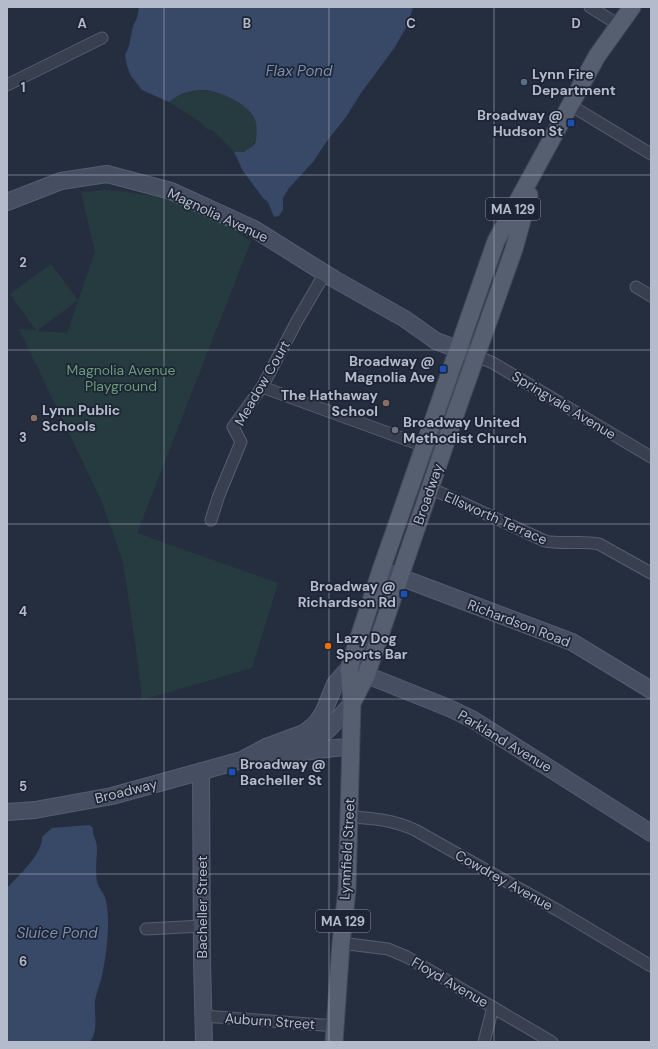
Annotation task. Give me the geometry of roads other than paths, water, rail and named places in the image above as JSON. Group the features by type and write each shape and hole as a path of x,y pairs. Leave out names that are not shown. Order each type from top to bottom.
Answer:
{"main road":[{"name":"Broadway","path":"352,703 349,668 381,570 496,241 597,56 632,7"},
{"name":"Broadway","path":"352,703 366,676 514,249 536,168"},
{"name":"Lynnfield Street","path":"335,1034 346,890 352,703"}],"street":[{"path":"590,7 619,25"},
{"path":"7,85 102,38"},
{"path":"570,105 651,154"},
{"name":"Magnolia Avenue","path":"7,202 61,181 107,174 171,191 254,229 325,273 405,319 436,341 476,356"},
{"name":"Meadow Court","path":"212,520 219,495 241,442 233,427 262,386 325,273"},
{"path":"636,287 651,296"},
{"name":"Springvale Avenue","path":"476,356 493,363 651,457"},
{"path":"262,386 424,446"},
{"name":"Ellsworth Terrace","path":"430,488 545,541 563,544 590,542 599,544 651,573"},
{"name":"Richardson Road","path":"381,570 572,642 651,690"},
{"name":"Parkland Avenue","path":"349,668 366,676 394,685 472,719 651,833"},
{"name":"Broadway","path":"242,760 266,747 304,733 312,727 324,711 335,684 349,668"},
{"name":"Broadway","path":"272,758 308,744 321,736 332,727 352,703"},
{"name":"Broadway","path":"8,810 35,810 112,796 242,760 272,758 328,748 351,747"},
{"name":"Bacheller Street","path":"201,771 204,1042"},
{"name":"Cowdrey Avenue","path":"349,817 377,819 398,823 415,830 559,911 651,966"},
{"path":"146,929 202,926"},
{"name":"Floyd Avenue","path":"341,943 388,949 397,952 422,965 552,1042"},
{"path":"484,1042 493,1007"},
{"name":"Auburn Street","path":"204,1016 335,1034"}],"water":[{"name":"Flax Pond","path":"139,7 413,7 408,24 395,47 313,162 289,188 283,198 283,210 279,216 274,217 268,202 263,198 243,171 234,152 244,152 255,144 257,134 256,123 254,117 245,107 224,95 203,90 196,90 179,95 169,102 142,90 131,76 125,55 129,46"},
{"name":"Sluice Pond","path":"90,825 93,828 97,845 97,882 105,898 108,920 105,962 95,1001 94,1034 89,1042 7,1042 7,888 34,858 41,844 42,837 52,828"}],"place":[{"name":"Lynn Fire Department","path":"524,82"},
{"name":"Broadway @ Hudson St","path":"571,123"},
{"name":"Broadway @ Magnolia Ave","path":"443,369"},
{"name":"The Hathaway School","path":"386,403"},
{"name":"Lynn Public Schools","path":"34,418"},
{"name":"Broadway United Methodist Church","path":"395,430"},
{"name":"Broadway @ Richardson Rd","path":"404,594"},
{"name":"Lazy Dog Sports Bar","path":"328,646"},
{"name":"Broadway @ Bacheller St","path":"232,772"}],"park label":[{"name":"Magnolia Avenue Playground","path":"121,378"}]}
